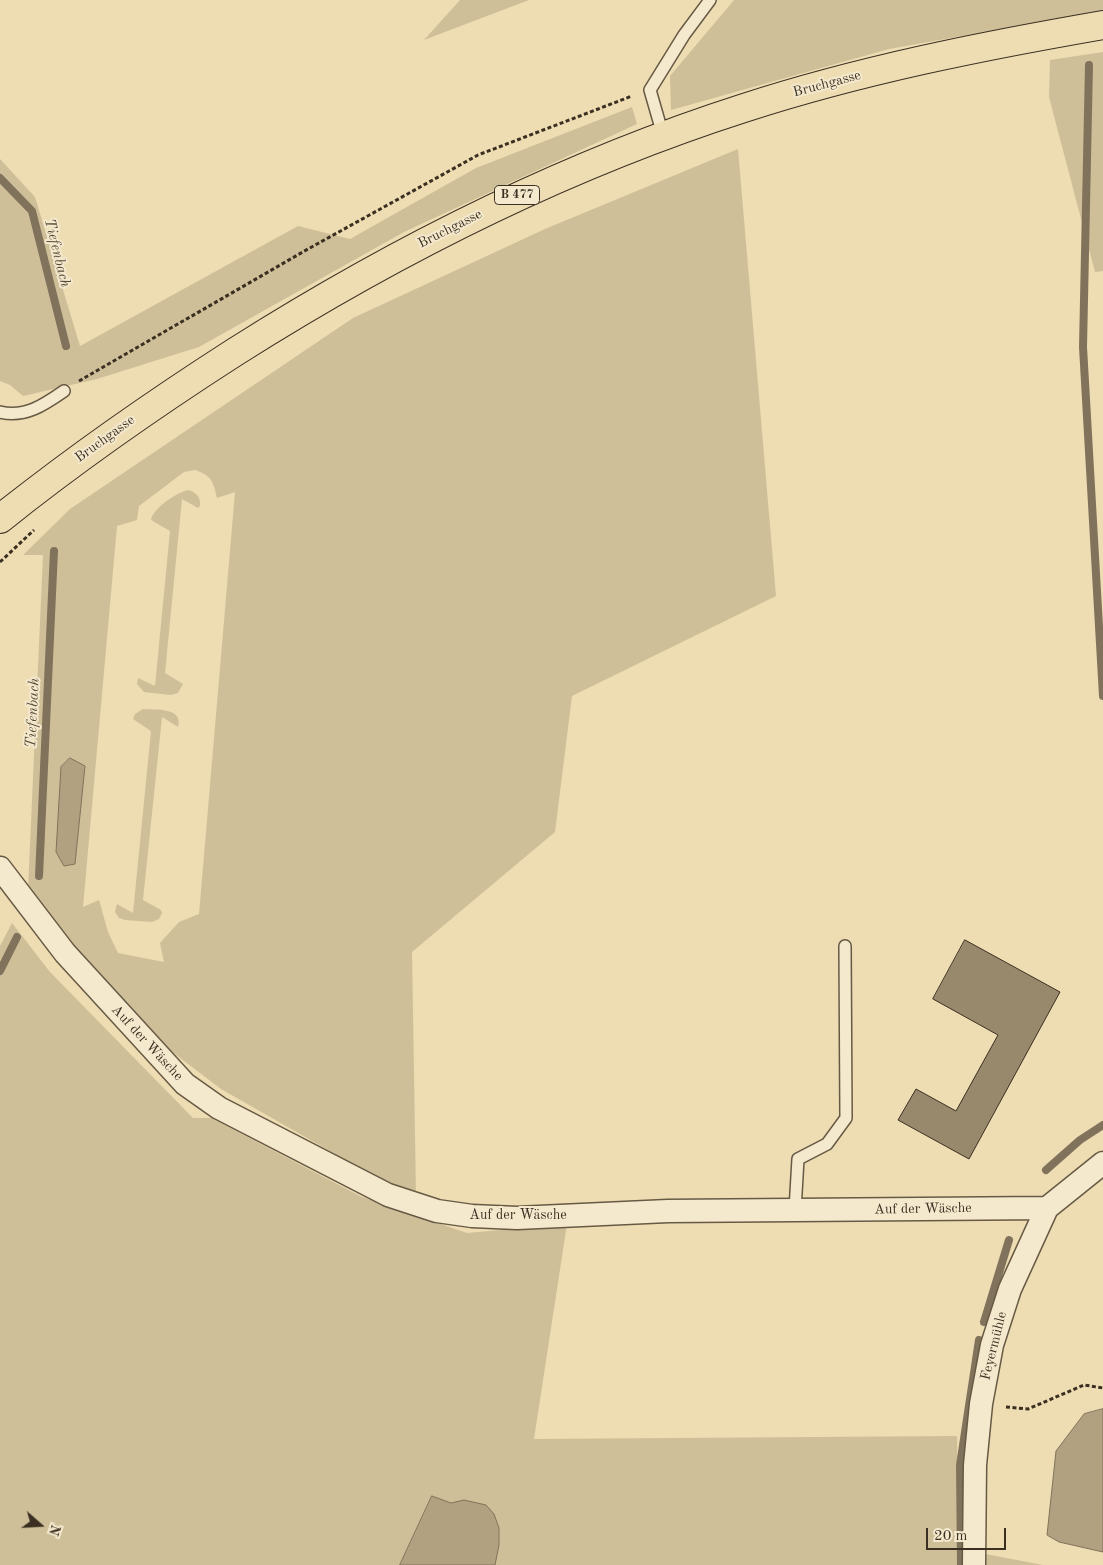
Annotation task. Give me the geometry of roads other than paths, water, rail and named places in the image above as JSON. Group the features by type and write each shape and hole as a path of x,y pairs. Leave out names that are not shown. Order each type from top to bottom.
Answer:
{"main road":[{"name":"Bruchgasse","path":"0,519 82,455 173,392 290,317 392,258 528,190 663,136 744,108 882,69 1103,25"}],"street":[{"name":"Auf der Wäsche","path":"0,868 65,954 185,1084 219,1108 388,1195 437,1211 472,1216 508,1218 668,1211 1047,1208"},
{"name":"Feyermühle","path":"974,1565 975,1464 981,1404 992,1345 1010,1289 1047,1208 1103,1163"}],"lane":[{"path":"663,136 650,90 684,35 710,0"},
{"path":"0,412 14,415 22,414 37,408 64,391"},
{"path":"795,1210 798,1159 826,1144 846,1118 845,946"}],"waterway":[{"path":"1089,65 1083,347 1103,696"},
{"name":"Tiefenbach","path":"0,178 32,211 66,346"},
{"name":"Tiefenbach","path":"39,876 54,551"},
{"name":"Tiefenbach","path":"0,971 17,937"},
{"path":"1046,1170 1080,1140 1103,1125"},
{"path":"984,1322 1009,1240"},
{"path":"961,1565 960,1465 979,1340"}]}
